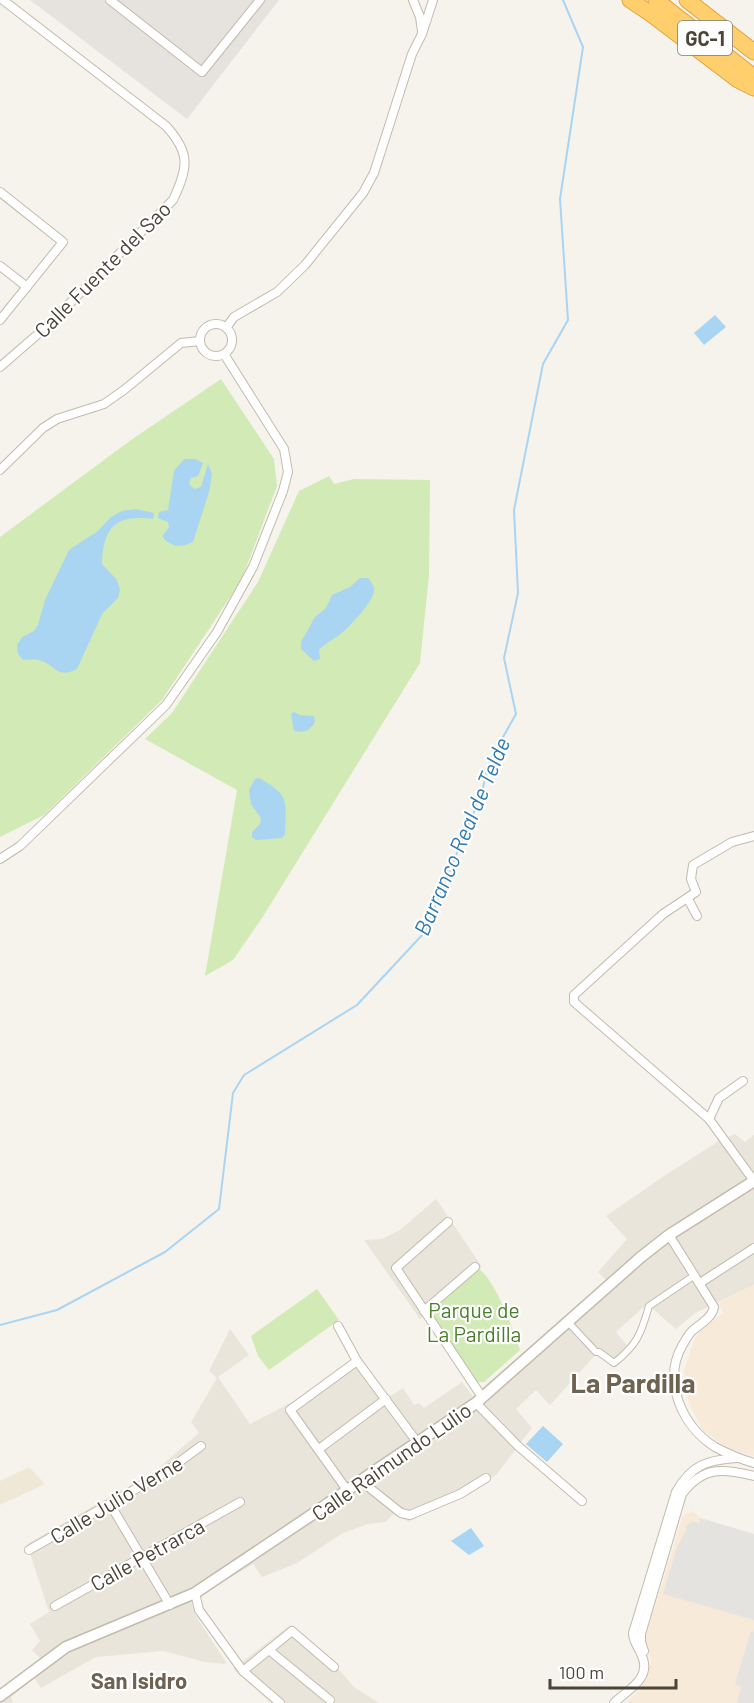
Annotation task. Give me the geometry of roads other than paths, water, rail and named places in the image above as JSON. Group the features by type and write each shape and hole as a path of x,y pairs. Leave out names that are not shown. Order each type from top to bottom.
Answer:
{"highway":[{"path":"630,0 738,80 754,88"},
{"name":"GC-1","path":"656,0 754,77"},
{"name":"GC-1","path":"687,0 754,52"}],"street":[{"name":"Calle Fuente del Sao","path":"0,367 46,327 173,200 183,179 185,160 179,140 166,126 3,0"},
{"path":"110,0 202,72 260,0"},
{"path":"413,0 420,17 422,34"},
{"path":"226,328 234,317 277,292 305,265 363,193 374,173 412,54 422,34 433,0"},
{"path":"0,192 63,242 0,320"},
{"path":"0,266 27,287"},
{"path":"216,324 226,328 232,338 229,350 218,356 206,352 200,336 206,327 216,324"},
{"path":"0,470 43,428 57,418 104,404 181,343 200,341"},
{"path":"0,859 20,846 166,705 217,632 254,567 288,472 284,449 224,354"},
{"path":"754,836 732,842 693,865 691,879 696,892 663,914 574,995 574,1002 709,1119 754,1181"},
{"path":"688,899 697,916"},
{"path":"709,1119 719,1098 743,1081"},
{"name":"Calle Raimundo Lulio","path":"0,1696 66,1647 195,1593 361,1481 479,1400 567,1321 669,1235 754,1181"},
{"path":"448,1222 396,1268 479,1400 518,1446 582,1501"},
{"path":"669,1235 714,1307 713,1312 690,1332 680,1349 675,1368 674,1389 679,1404 699,1433 715,1446 737,1458 754,1463"},
{"path":"700,1283 754,1248"},
{"path":"424,1311 475,1267"},
{"path":"567,1321 596,1352 614,1363 631,1350 642,1329 649,1306 695,1275"},
{"path":"338,1326 357,1361 417,1442"},
{"path":"347,1490 290,1410 357,1361"},
{"path":"319,1449 386,1399"},
{"name":"Calle Julio Verne","path":"29,1550 167,1471 201,1446"},
{"path":"614,1703 635,1687 643,1674 644,1660 634,1642 633,1633 676,1492 684,1478 697,1468 720,1459 737,1458"},
{"path":"622,1703 637,1689 646,1674 648,1661 640,1638 682,1494 696,1478 714,1471 732,1470 754,1476"},
{"path":"361,1481 401,1513 410,1515 460,1494 486,1478"},
{"name":"Calle Petrarca","path":"55,1606 240,1502"},
{"path":"110,1504 170,1605"},
{"path":"195,1593 198,1610 243,1671 280,1703"},
{"path":"243,1671 292,1631 334,1667"},
{"path":"269,1650 330,1700"}],"water":[{"path":"715,315 726,327 704,345 694,333"},
{"path":"184,459 195,459 203,463 198,476 191,478 189,484 194,489 201,487 208,464 212,474 209,492 193,542 178,546 164,539 163,535 169,527 168,522 158,518 159,512 168,510 174,471"},
{"path":"136,509 154,513 153,519 129,519 114,526 109,533 105,541 102,564 117,580 120,590 118,598 102,614 77,669 64,673 44,662 23,660 18,654 17,645 22,637 34,631 38,625 45,600 69,550 98,531 111,517 122,511"},
{"path":"360,578 368,578 373,586 373,595 349,627 319,650 320,659 314,661 301,649 301,642 315,617 326,608 332,595 350,587"},
{"path":"294,712 314,716 315,722 306,731 294,731 291,714"},
{"path":"259,778 276,789 284,800 285,834 282,838 256,840 252,837 252,832 260,824 261,818 251,804 249,790 255,779"},
{"path":"543,1426 563,1444 547,1462 526,1444"},
{"path":"471,1528 484,1546 469,1555 451,1541"}],"waterway":[{"name":"Barranco Real de Telde","path":"0,1325 57,1310 165,1252 219,1209 233,1093 244,1075 357,1005 424,933 481,795 490,760 516,714 504,658 518,593 514,510 543,364 568,320 560,199 583,47 563,0"}],"district":[{"name":"La Pardilla","path":"633,1382"},
{"name":"San Isidro","path":"139,1680"}],"park label":[{"name":"Parque de La Pardilla","path":"474,1321"}]}
